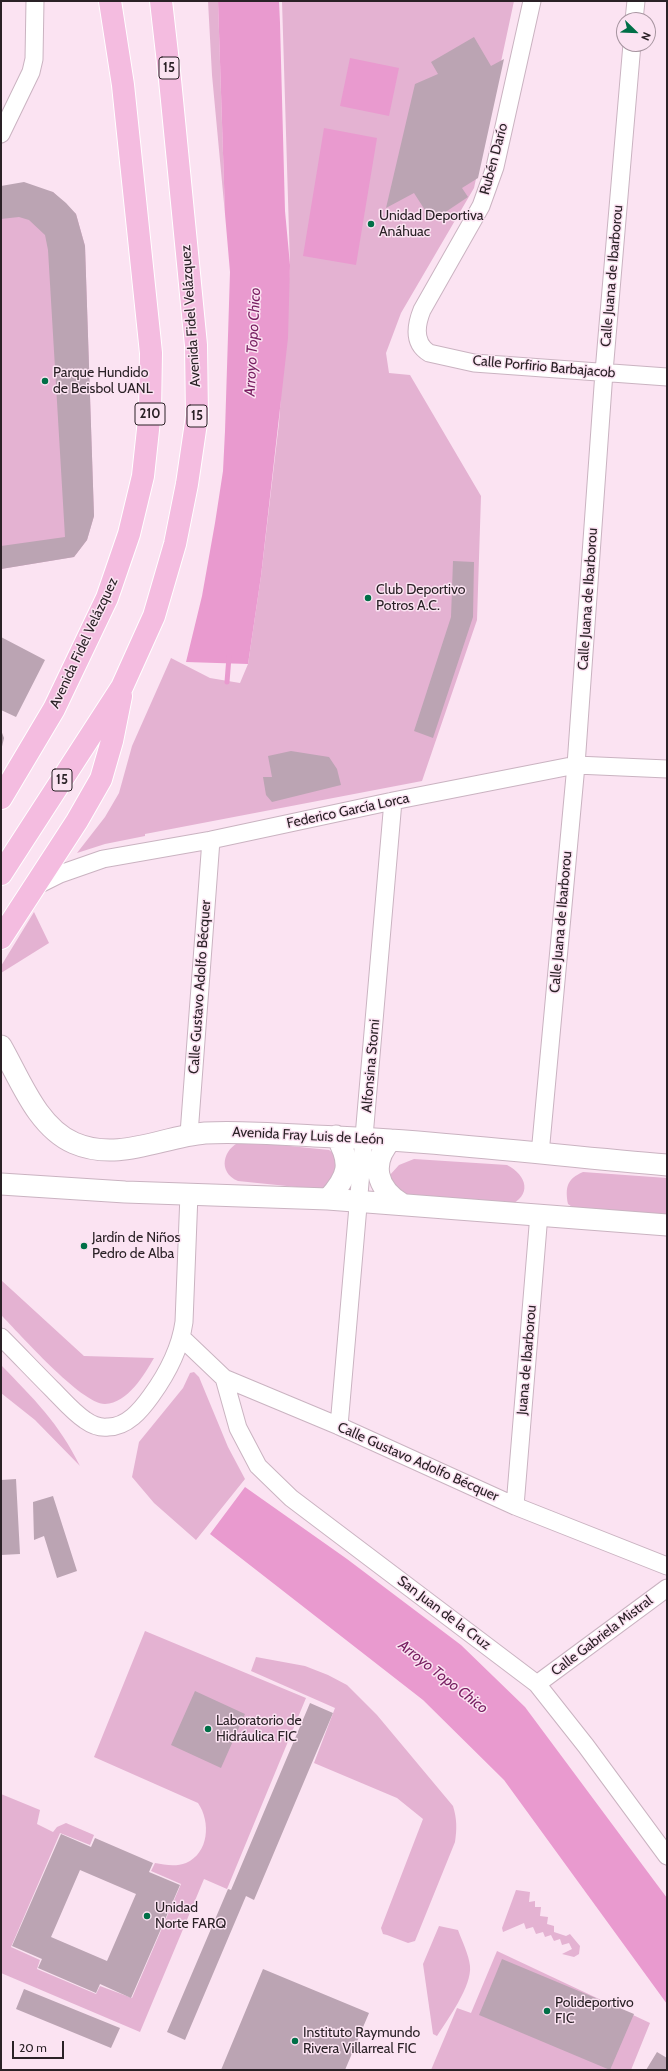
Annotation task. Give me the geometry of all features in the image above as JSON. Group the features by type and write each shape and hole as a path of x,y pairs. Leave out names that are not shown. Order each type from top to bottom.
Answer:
{"highway":[{"name":"Avenida Fidel Velázquez","path":"1,798 54,709 107,598 129,534 143,476 150,411 151,352 123,85 110,1"},
{"name":"Avenida Fidel Velázquez","path":"1,874 122,687 154,616 175,544 187,484 197,416 196,345 161,1"},
{"path":"1,938 90,802 101,779 112,741 122,687"}],"street":[{"path":"1,134 32,72 34,59 35,1"},
{"name":"Rubén Darío","path":"424,350 418,339 419,317 481,206 490,182 532,1"},
{"path":"635,12 636,1"},
{"name":"Calle Juana de Ibarborou","path":"540,1154 576,765 604,372 631,52"},
{"name":"Calle Porfirio Barbajacob","path":"424,350 434,355 474,363 667,377"},
{"name":"Federico García Lorca","path":"34,887 60,874 103,859 211,840 393,801 576,765 667,769"},
{"name":"Alfonsina Storni","path":"339,1426 360,1201 393,801"},
{"name":"Calle Gustavo Adolfo Bécquer","path":"189,1134 211,840"},
{"name":"Avenida Fray Luis de León","path":"1,1046 39,1113 54,1129 73,1142 93,1149 112,1150 143,1146 189,1134 219,1132 364,1138 667,1165"},
{"path":"328,1198 345,1177 347,1168 344,1149 336,1136"},
{"path":"391,1140 380,1155 378,1174 384,1190 392,1198 402,1204"},
{"path":"1,1184 188,1194 328,1198 667,1225"},
{"path":"1,1337 71,1409 92,1424 108,1428 118,1426 132,1417 146,1404 160,1383 182,1338 184,1322 188,1194"},
{"name":"Juana de Ibarborou","path":"515,1506 539,1214"},
{"name":"Calle Gustavo Adolfo Bécquer","path":"182,1338 224,1378 339,1426 515,1506 667,1566"},
{"name":"San Juan de la Cruz","path":"224,1378 238,1428 258,1466 291,1498 537,1684 586,1746 667,1856"},
{"name":"Calle Gabriela Mistral","path":"537,1684 667,1588"}],"shaded area":[{"path":"208,1 218,1 225,214 212,75"},
{"path":"282,1 514,1 474,188 401,313 386,353 389,373 410,375 481,496 477,620 422,781 145,834 145,836 105,844 77,853 105,817 119,793 132,746 171,658 210,678 240,683 248,664 261,576 279,423 290,265"},
{"name":"Parque Hundido de Beisbol UANL","path":"1,186 53,192 76,214 85,246 94,516 87,540 74,557 1,569"},
{"path":"34,912 49,943 1,973 1,966"},
{"path":"241,1141 329,1150 336,1155 340,1161 326,1190 238,1181 231,1177 227,1172 225,1161 230,1149"},
{"path":"414,1159 507,1165 514,1169 523,1180 524,1191 516,1202 508,1206 400,1196 389,1176 399,1165"},
{"path":"583,1172 667,1178 667,1219 578,1211 568,1204 567,1188 568,1184 573,1178"},
{"path":"1,1280 84,1356 154,1358 140,1380 121,1399 105,1404 94,1401 66,1381 1,1315"},
{"path":"1,1365 45,1412 63,1437 80,1466 35,1420 1,1393"},
{"path":"194,1372 199,1377 228,1447 245,1479 196,1540 154,1503 132,1477 139,1442 183,1388 190,1373"},
{"path":"145,1631 306,1698 227,1889 204,1879 140,2032 1,1973 1,1794 40,1810 37,1824 53,1832 57,1827 66,1823 94,1835 90,1845 60,1833 11,1947 40,1960 37,1969 96,1994 100,1986 132,1998 181,1884 151,1871 155,1863 178,1865 186,1863 194,1858 203,1845 206,1836 205,1819 198,1803 94,1757"},
{"path":"256,1657 305,1666 328,1675 347,1685 377,1715 453,1806 456,1824 455,1842 415,1941 408,1943 383,1934 381,1928 423,1819 397,1798 314,1763 335,1708 251,1671"},
{"path":"516,1890 530,1892 529,1902 535,1901 535,1907 541,1907 540,1916 548,1917 547,1924 554,1926 554,1932 566,1936 570,1934 580,1946 579,1954 574,1957 562,1954 572,1949 569,1943 562,1945 560,1939 554,1941 551,1935 545,1937 543,1932 536,1934 533,1927 526,1929 524,1923 503,1932 502,1928"},
{"path":"439,1926 458,1930 467,1953 470,1974 453,2012 437,2036 433,2034 423,1964"},
{"name":"Polideportivo FIC","path":"497,1951 650,2023 631,2070 431,2070 457,2008 471,2013"}],"water":[{"path":"218,1 279,1 280,23 285,211 290,265 288,338 261,576 248,664 186,662 202,596 215,523 223,471 225,431 230,272 225,214"},
{"path":"350,58 399,68 389,116 340,106"},
{"path":"324,128 377,138 356,265 303,256"},
{"path":"245,1487 347,1559 461,1645 525,1707 667,1898 667,2004 504,1780 423,1700 210,1534"}],"building":[{"path":"474,37 491,66 504,59 478,178 462,188 468,197 432,221 414,193 386,208 415,84 438,74 431,62"},
{"path":"24,182 53,192 66,203 76,214 85,246 94,516 87,540 74,557 1,569 1,546 65,537 48,250 45,235 29,220 19,217 1,219 1,186"},
{"path":"453,561 474,562 473,617 433,738 414,731 451,617"},
{"path":"1,637 45,660 16,717 1,710"},
{"path":"1,730 4,738 1,751"},
{"path":"291,751 329,757 337,769 341,785 272,802 266,795 263,777 272,777 268,756"},
{"path":"16,1479 20,1554 1,1555 1,1480"},
{"path":"53,1496 77,1571 57,1578 44,1536 34,1540 33,1502"},
{"name":"Laboratorio de Hidráulica FIC","path":"195,1691 245,1714 221,1768 171,1745"},
{"path":"310,1703 333,1713 254,1900 246,1896 185,2040 167,2032 228,1889 231,1890"},
{"name":"Unidad Norte FARQ","path":"61,1834 91,1847 95,1838 153,1863 149,1872 180,1885 131,1998 100,1984 96,1993 38,1968 42,1959 12,1946","holes":["80,1870 136,1894 107,1961 51,1937"]},
{"path":"502,1959 634,2014 610,2070 479,2015"},
{"name":"Instituto Raymundo Rivera Villarreal FIC","path":"263,1969 369,2013 345,2070 221,2070"},
{"path":"24,1989 120,2028 111,2048 16,2009"},
{"path":"657,2052 667,2058 667,2070 646,2070"}],"waterway":[{"name":"Arroyo Topo Chico","path":"227,682 229,657"}],"place":[{"name":"Unidad Deportiva Anáhuac","path":"371,224"},
{"name":"Parque Hundido de Beisbol UANL","path":"45,381"},
{"name":"Club Deportivo Potros A.C.","path":"368,598"},
{"name":"Jardín de Niños Pedro de Alba","path":"84,1246"},
{"name":"Laboratorio de Hidráulica FIC","path":"208,1729"},
{"name":"Unidad Norte FARQ","path":"147,1916"},
{"name":"Polideportivo FIC","path":"547,2011"},
{"name":"Instituto Raymundo Rivera Villarreal FIC","path":"295,2041"}]}
